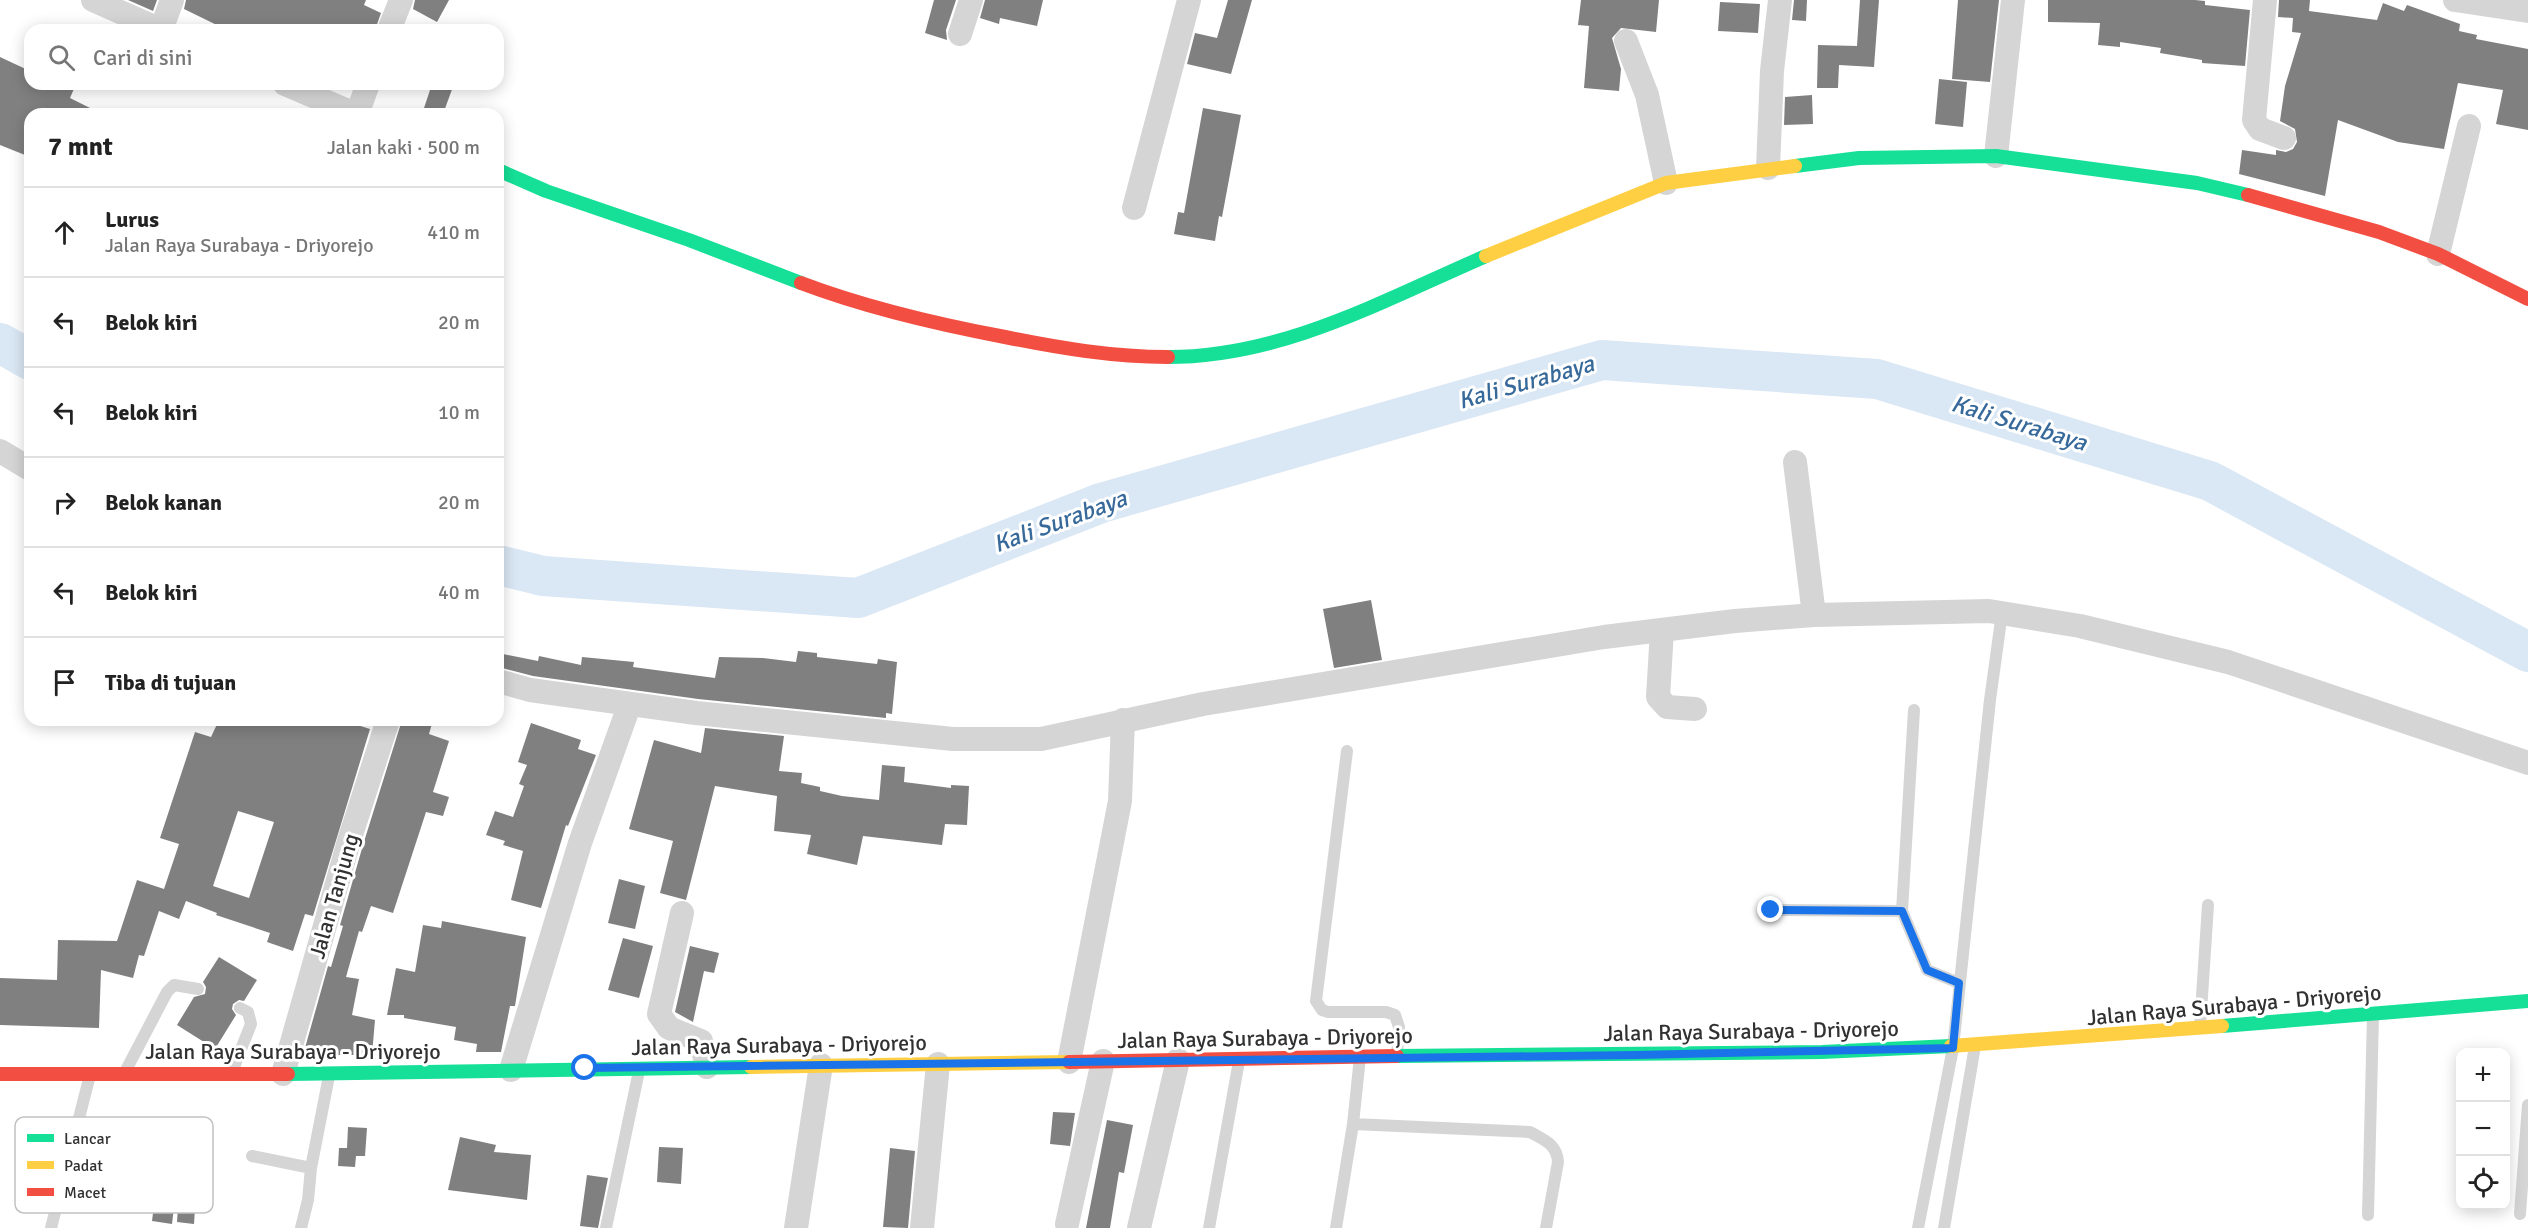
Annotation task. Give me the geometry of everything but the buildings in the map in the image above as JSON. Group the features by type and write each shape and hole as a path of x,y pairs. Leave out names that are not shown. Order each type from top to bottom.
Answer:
{"main road":[{"path":"504,173 546,191 689,240 838,297 951,327 1076,351 1149,357 1195,357 1245,351 1298,337 1559,224 1666,183 1859,158 1996,156 2197,183 2294,206 2379,232 2438,254 2528,299"},
{"name":"Jalan Raya Surabaya - Driyorejo","path":"0,1074 329,1074 1953,1048 2528,1001"}],"street":[{"path":"93,0 147,24"},
{"path":"163,24 172,0"},
{"path":"392,24 401,0"},
{"path":"960,34 970,0"},
{"path":"1134,208 1189,0"},
{"path":"1768,168 1772,70 1780,0"},
{"path":"1996,156 2013,0"},
{"path":"2265,0 2254,120 2260,129 2284,138"},
{"path":"2455,0 2528,11"},
{"path":"1626,41 1647,95 1666,183"},
{"path":"299,90 342,108"},
{"path":"358,108 366,90"},
{"path":"2438,254 2469,126"},
{"path":"0,451 24,465"},
{"path":"1795,462 1814,615"},
{"path":"504,683 530,690 629,706 954,739 1041,739 1123,720 1416,667 1662,630 1814,615 1989,611 2080,626 2228,662 2528,764"},
{"path":"1662,630 1658,697 1666,707 1695,709"},
{"path":"511,1070 580,843 629,706"},
{"path":"1069,1062 1120,801 1123,720"},
{"name":"Jalan Tanjung","path":"283,1074 349,841 386,726"},
{"path":"682,913 659,1014 669,1028 701,1041 707,1067"},
{"path":"1139,1228 1178,1060"},
{"path":"1067,1224 1102,1061"},
{"path":"922,1228 938,1064"},
{"path":"796,1228 820,1065"}],"lane":[{"path":"1918,1228 1953,1048 2002,613"},
{"path":"1914,710 1902,911 1927,970 1959,983"},
{"path":"1347,751 1317,1004 1328,1012 1391,1013 1395,1015 1399,1026 1397,1056"},
{"path":"2200,1028 2208,905"},
{"path":"1771,910 1902,911"},
{"path":"125,1074 167,992 174,986 198,989"},
{"path":"231,1074 251,1024 248,1012 240,1008"},
{"path":"2368,1215 2373,1014"},
{"path":"1944,1228 1975,1046"},
{"path":"1336,1228 1353,1124 1360,1057"},
{"path":"1209,1228 1240,1060"},
{"path":"606,1228 639,1068"},
{"path":"78,1117 90,1074"},
{"path":"300,1228 308,1200 311,1168 329,1074"},
{"path":"2520,1214 2528,1105"},
{"path":"1353,1124 1530,1132 1550,1143 1558,1153 1546,1228"},
{"path":"252,1156 311,1168"},
{"path":"51,1228 54,1213"}],"waterway":[{"name":"Kali Surabaya","path":"0,343 24,357"},
{"name":"Kali Surabaya","path":"504,566 543,576 858,598 1101,503 1602,360 1877,379 2210,481 2528,652"}],"traffic: fast":[{"path":"1795,166 1859,158 1996,156 2197,183 2248,195"},
{"path":"504,173 546,191 689,240 801,283"},
{"path":"1168,357 1210,354 1292,337 1371,307 1486,256"},
{"path":"2222,1026 2528,1001"},
{"path":"1397,1056 1822,1052 1951,1046"},
{"path":"288,1074 751,1067"}],"traffic: slow":[{"path":"1486,256 1666,183 1795,166"},
{"path":"1951,1046 2222,1026"},
{"path":"751,1067 1069,1062"}],"traffic: jam":[{"path":"2248,195 2379,232 2438,254 2528,299"},
{"path":"801,283 876,308 979,332 1086,351 1168,357"},
{"path":"1069,1062 1397,1056"},
{"path":"0,1074 288,1074"}],"route":[{"path":"585,1068 1397,1056 1636,1055 1953,1048 1959,983 1927,970 1902,911 1771,910"}]}
